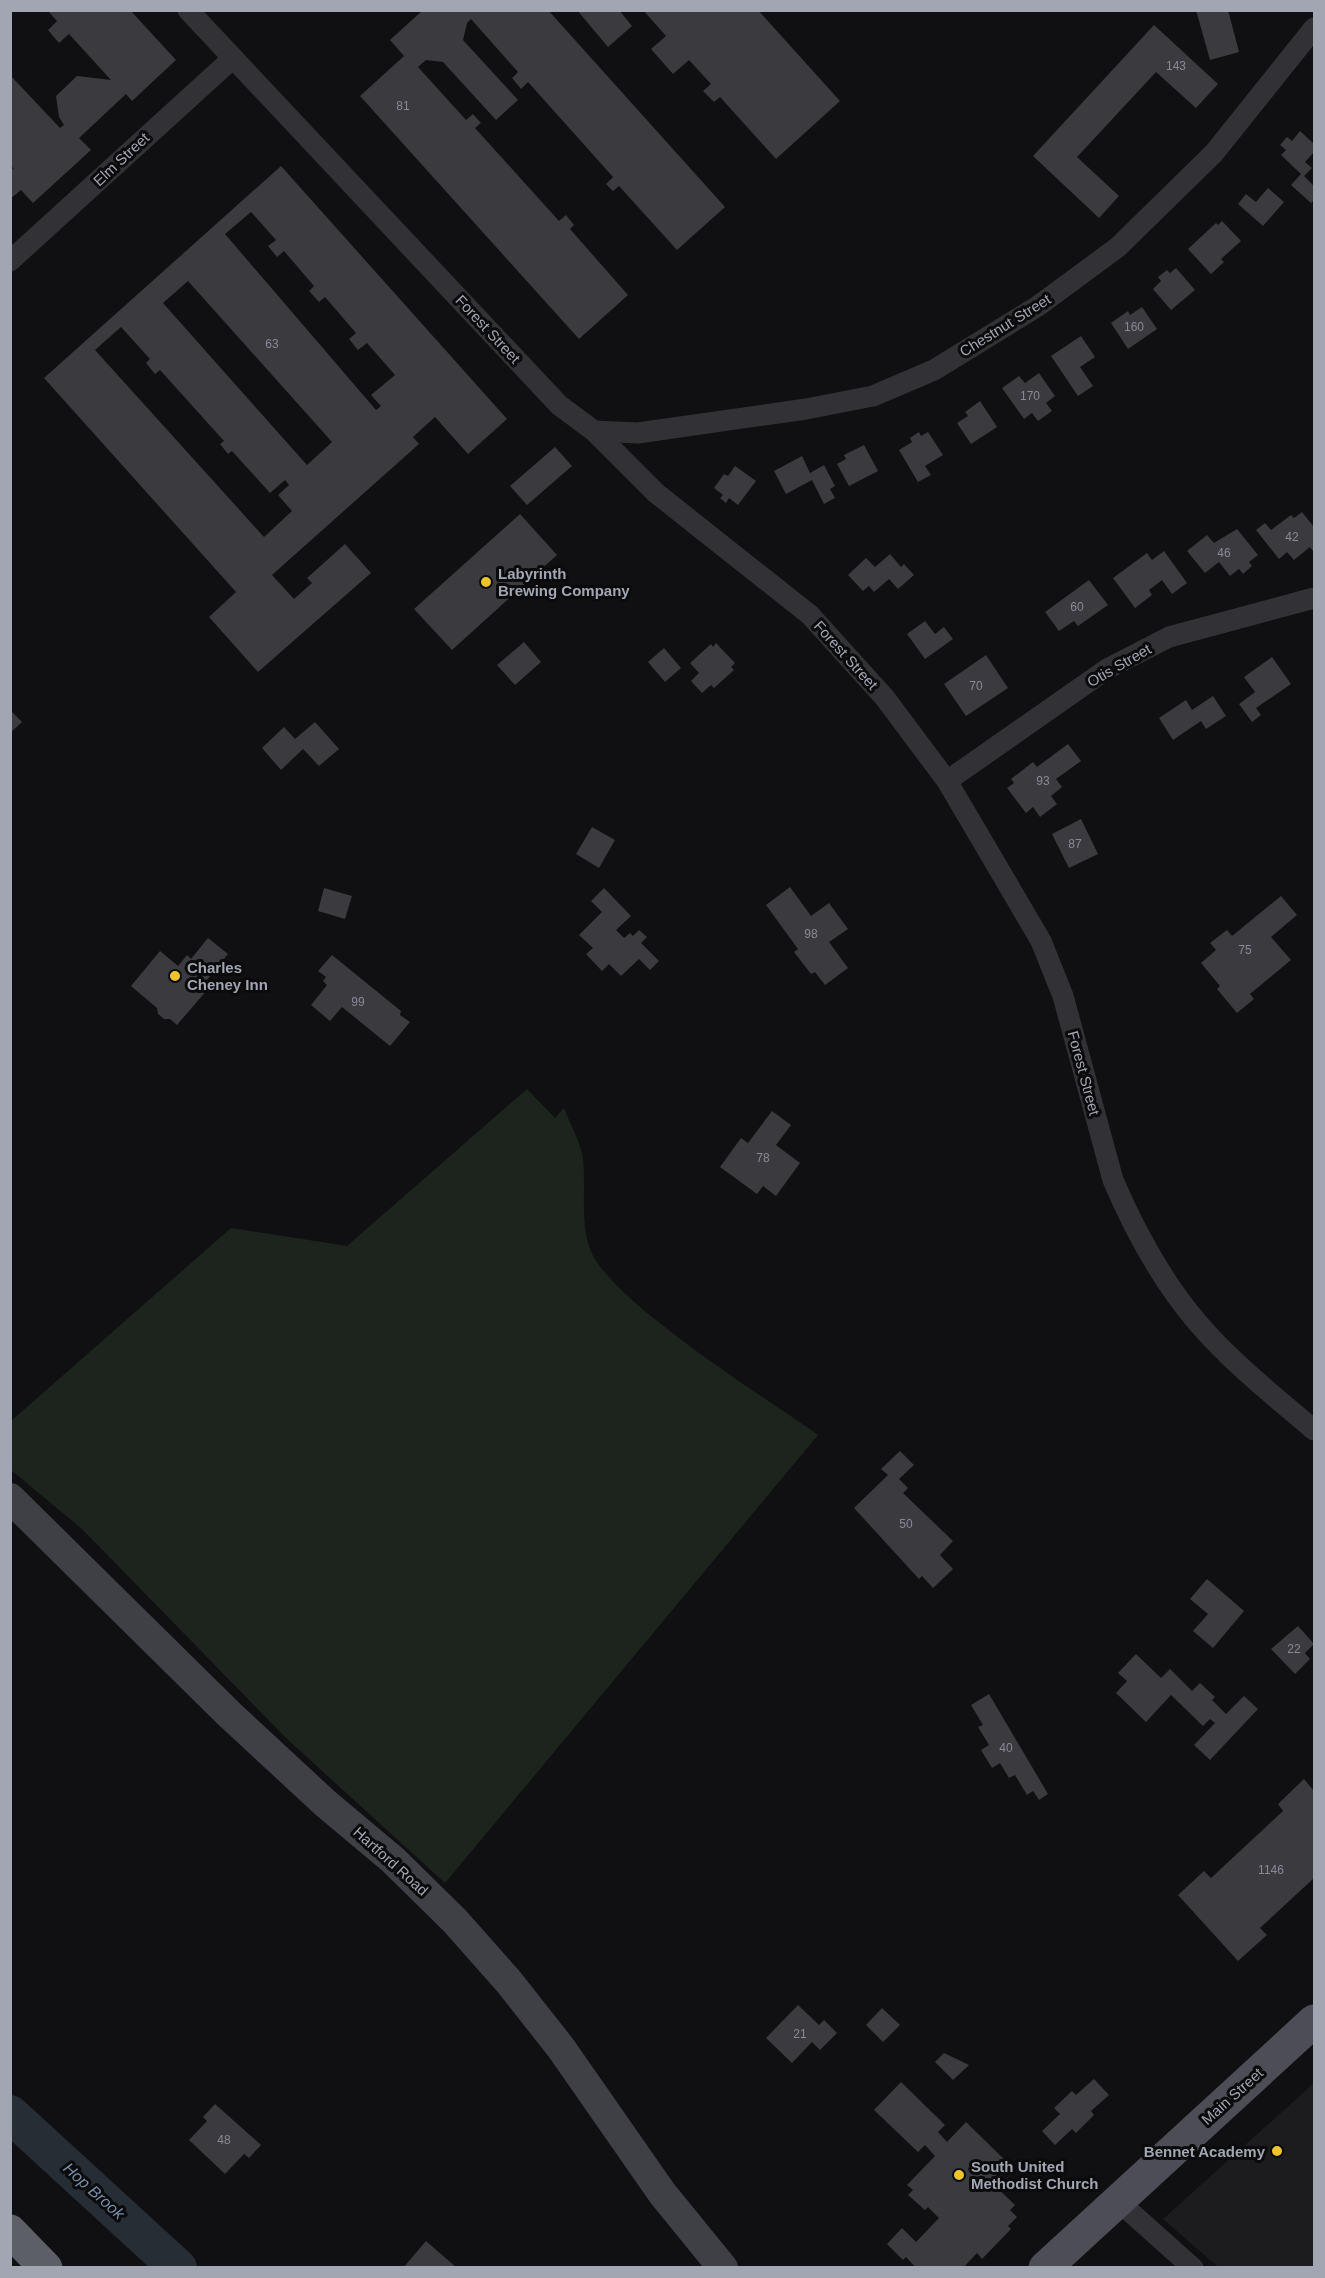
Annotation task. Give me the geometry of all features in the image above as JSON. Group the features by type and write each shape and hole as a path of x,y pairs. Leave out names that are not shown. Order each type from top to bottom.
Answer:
{"highway":[{"path":"10,2231 46,2268"}],"main road":[{"name":"Hartford Road","path":"10,1498 229,1714 325,1803 393,1860 455,1921 509,1982 561,2048 656,2185 723,2268"},
{"name":"Main Street","path":"1045,2268 1314,2021"}],"street":[{"name":"Forest Street","path":"189,10 559,405 594,431 656,493 810,615 885,698 947,781 1041,941 1063,996 1101,1143 1125,1208 1172,1289 1196,1321 1250,1375 1314,1430"},
{"name":"Chestnut Street","path":"594,431 638,433 806,409 873,396 934,370 1038,306 1118,247 1214,153 1314,28"},
{"name":"Elm Street","path":"10,261 233,58"},
{"name":"Otis Street","path":"947,781 1107,669 1169,637 1314,598"},
{"path":"1118,2201 1193,2268"}],"shaded area":[{"path":"527,1089 555,1118 564,1108 575,1134 583,1159 584,1216 587,1238 590,1249 603,1270 626,1295 692,1348 818,1435 445,1883 286,1738 82,1529 11,1470 11,1421 231,1228 347,1246"},
{"name":"Bennet Academy","path":"1314,2083 1314,2267 1218,2267 1163,2219"}],"building":[{"path":"47,10 130,10 176,60 132,101 126,94 79,138 91,150 33,203 21,190 10,199 10,168 14,169 10,165 10,75 60,128 64,125 59,117 56,96 77,76 111,80 69,34 59,43 48,30 57,21"},
{"path":"423,10 548,10 725,207 677,250 619,186 613,191 606,184 613,177 528,82 521,89 512,78 518,72 471,19 467,23 463,40 518,100 496,120 443,62 426,60 418,67 466,120 473,114 481,123 475,128 559,221 566,215 574,225 570,229 628,295 579,339 360,96 404,56 390,40"},
{"path":"577,10 619,10 632,26 608,47"},
{"path":"643,10 758,10 840,101 776,159 720,97 714,102 703,91 711,84 689,60 673,74 651,49 666,36"},
{"path":"1196,10 1228,10 1239,52 1210,60"},
{"path":"1154,25 1218,84 1196,108 1156,72 1077,157 1119,196 1099,218 1033,156"},
{"path":"1300,131 1314,144 1314,152 1305,162 1312,168 1304,176 1314,186 1314,200 1311,203 1291,185 1301,174 1281,155 1286,150 1280,145 1287,137 1292,141"},
{"path":"281,166 507,419 468,454 435,417 413,437 419,444 272,575 294,599 312,583 307,578 345,544 371,573 258,672 209,617 236,592 44,378","holes":["251,212 276,240 268,246 277,257 284,251 314,286 309,291 319,302 325,297 356,333 349,339 358,350 367,343 395,375 371,395 381,406 376,410 225,234","188,281 332,442 307,465 163,303","121,327 150,359 146,363 155,374 160,370 224,441 220,444 228,454 232,451 270,493 285,480 289,485 278,495 292,511 264,537 95,350"]},
{"path":"1268,188 1284,202 1263,226 1238,204 1246,194 1256,202"},
{"path":"1222,221 1241,241 1221,259 1224,262 1211,274 1188,249 1216,223 1218,225"},
{"path":"1176,268 1195,290 1171,310 1153,289 1161,281 1158,277 1167,270 1170,273"},
{"path":"1142,307 1157,329 1128,349 1111,323 1128,311 1130,315"},
{"path":"1081,336 1095,357 1080,367 1093,386 1078,396 1051,356"},
{"path":"1039,373 1055,396 1046,403 1052,411 1038,421 1032,413 1024,419 1002,388 1019,376 1025,383"},
{"path":"980,401 997,427 971,444 957,423 968,416 965,412"},
{"path":"919,432 921,436 928,432 943,455 925,466 931,475 918,482 899,450 912,442 910,438"},
{"path":"864,445 878,471 849,486 837,464 846,459 844,455"},
{"path":"555,447 572,466 527,505 510,486"},
{"path":"802,456 810,473 824,465 835,486 830,489 835,498 824,504 812,480 786,494 774,471"},
{"path":"735,466 756,481 738,505 729,498 726,503 720,498 723,495 714,488 724,474 728,476"},
{"path":"1302,512 1314,527 1314,553 1310,547 1294,560 1287,552 1279,559 1256,530 1265,523 1271,530 1291,515 1294,518"},
{"name":"Labyrinth Brewing Company","path":"520,514 557,555 452,650 414,609"},
{"path":"1237,529 1258,555 1249,562 1252,566 1243,574 1239,569 1230,576 1219,562 1205,573 1187,551 1207,535 1214,543"},
{"path":"1164,551 1187,583 1172,594 1162,580 1149,590 1152,595 1135,608 1113,578 1147,553 1152,560"},
{"path":"890,554 901,567 904,564 914,575 898,589 889,579 874,592 869,586 863,591 848,575 866,558 875,567"},
{"path":"1089,580 1108,605 1078,626 1074,621 1059,631 1045,612"},
{"path":"925,621 935,634 944,627 953,639 925,659 907,634"},
{"path":"524,642 541,662 515,685 497,665"},
{"path":"716,643 735,663 731,667 734,670 714,688 711,685 702,693 691,681 699,673 690,663 711,644 713,647"},
{"path":"664,648 681,668 665,682 648,662"},
{"path":"986,655 1008,688 966,716 944,684"},
{"path":"1272,657 1291,684 1256,708 1261,715 1252,722 1239,704 1255,692 1244,677"},
{"path":"1213,696 1226,716 1206,729 1201,721 1173,740 1159,718 1186,700 1192,710"},
{"path":"10,710 22,722 10,733"},
{"path":"315,722 339,749 319,766 303,749 281,770 262,748 284,727 295,739"},
{"path":"1068,744 1081,761 1056,779 1062,787 1051,796 1057,804 1040,817 1033,807 1026,813 1007,788 1014,783 1011,779 1033,762 1037,767"},
{"path":"1081,819 1098,854 1069,868 1052,834"},
{"path":"592,827 615,840 599,868 576,854"},
{"path":"790,887 811,916 829,903 848,929 829,942 848,968 825,985 815,972 811,974 794,952 798,949 766,905"},
{"path":"324,888 352,896 345,919 318,911"},
{"path":"604,888 631,916 616,930 624,938 630,933 633,936 639,930 647,937 641,943 659,961 650,970 639,959 621,976 609,964 602,971 586,954 593,948 579,935 602,912 591,901"},
{"path":"1281,896 1297,915 1271,937 1291,960 1250,994 1254,999 1237,1013 1217,989 1220,986 1201,963 1216,950 1210,943 1227,930 1232,936"},
{"name":"Charles Cheney Inn","path":"208,938 228,954 202,986 207,990 177,1025 158,1014 157,1008 131,986 160,951 178,966 187,955 191,959"},
{"path":"332,955 401,1011 400,1015 410,1022 390,1046 342,1007 330,1021 311,1005 327,985 323,981 326,977 318,971"},
{"path":"772,1111 791,1125 776,1145 800,1163 776,1196 763,1186 757,1194 720,1167 741,1138 748,1143"},
{"path":"900,1451 914,1465 899,1479 908,1488 903,1493 953,1541 940,1555 953,1569 933,1588 922,1576 919,1579 854,1508 888,1475 881,1469"},
{"path":"1207,1579 1244,1611 1213,1648 1193,1631 1208,1614 1190,1599"},
{"path":"1298,1626 1314,1644 1305,1653 1310,1659 1295,1674 1271,1649"},
{"path":"1136,1654 1161,1678 1170,1669 1192,1691 1200,1683 1215,1697 1212,1700 1226,1714 1244,1696 1258,1709 1210,1760 1194,1745 1215,1723 1210,1719 1203,1726 1171,1695 1146,1722 1116,1693 1127,1681 1118,1673"},
{"path":"989,1694 1048,1794 1039,1800 1033,1791 1027,1795 1015,1775 1009,1778 1000,1763 992,1768 981,1750 989,1745 978,1727 983,1725 971,1705"},
{"path":"1304,1779 1314,1791 1314,1878 1260,1928 1267,1935 1238,1961 1178,1895 1204,1871 1211,1878 1283,1811 1278,1804"},
{"path":"798,2005 819,2025 824,2020 837,2033 820,2050 812,2042 792,2063 766,2038"},
{"path":"882,2008 900,2025 883,2042 866,2025"},
{"path":"944,2053 969,2065 953,2080 935,2062"},
{"path":"1094,2079 1109,2095 1091,2111 1094,2115 1076,2133 1072,2129 1055,2145 1042,2131 1060,2114 1054,2108 1072,2091 1076,2095"},
{"name":"South United Methodist Church","path":"901,2082 945,2125 938,2132 947,2142 966,2122 1011,2166 993,2184 1015,2205 1010,2210 1017,2217 1008,2226 1011,2229 982,2259 977,2253 963,2268 916,2268 906,2257 903,2260 887,2244 902,2228 916,2242 939,2218 928,2207 925,2210 908,2195 913,2190 907,2185 935,2156 925,2145 918,2152 874,2110"},
{"path":"215,2104 261,2145 249,2158 244,2154 225,2174 189,2140 207,2121 203,2117"},
{"path":"426,2241 457,2268 403,2268"}],"waterway":[{"name":"Hop Brook","path":"10,2114 178,2268"}],"place":[{"name":"Labyrinth Brewing Company","path":"486,582"},
{"name":"Charles Cheney Inn","path":"175,976"},
{"name":"Bennet Academy","path":"1277,2151"},
{"name":"South United Methodist Church","path":"959,2175"}]}
